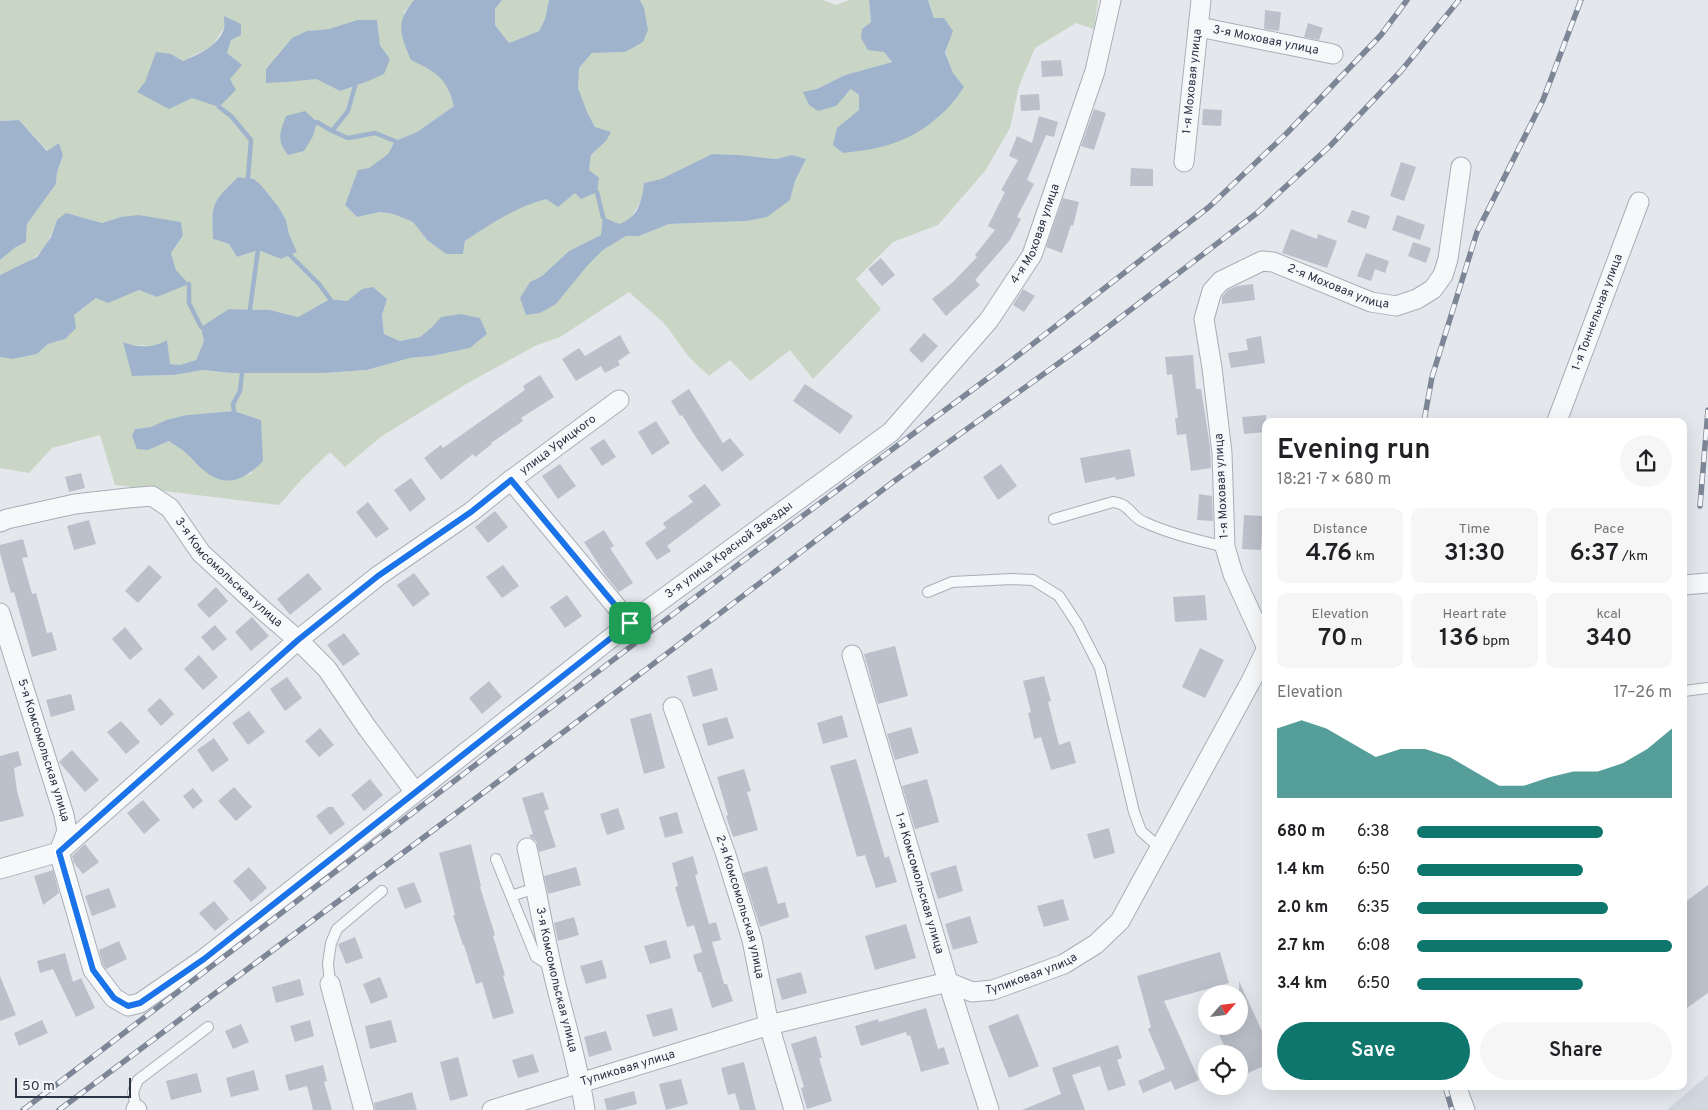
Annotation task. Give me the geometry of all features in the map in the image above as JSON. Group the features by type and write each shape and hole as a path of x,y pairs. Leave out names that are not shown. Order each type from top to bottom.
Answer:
{"street":[{"name":"4-я Моховая улица","path":"891,432 990,320 1032,255 1094,70 1111,0"},
{"name":"1-я Моховая улица","path":"1184,162 1201,0"},
{"name":"3-я Моховая улица","path":"1199,27 1333,54"},
{"name":"2-я Моховая улица","path":"1204,318 1212,291 1221,281 1262,262 1274,262 1371,302 1396,306 1417,299 1433,289 1443,275 1448,259 1461,167"},
{"name":"1-я Тоннельная улица","path":"1558,418 1639,202"},
{"name":"1-я Моховая улица","path":"1204,318 1222,453 1225,547 1233,574 1262,637"},
{"name":"улица Урицкого","path":"0,869 59,852 298,640 378,576 471,512 619,400"},
{"name":"3-я улица Красной Звезды","path":"59,852 93,970 114,998 128,1006 140,1003 212,953 630,623 891,432"},
{"path":"511,480 630,623"},
{"name":"3-я Комсомольская улица","path":"0,522 75,504 152,496 170,508 201,553 298,640 327,669 368,729 415,792"},
{"path":"1687,585 1708,583"},
{"name":"5-я Комсомольская улица","path":"0,613 64,815 67,831 59,852"},
{"name":"1-я Комсомольская улица","path":"852,655 948,982 989,1110"},
{"name":"Тупиковая улица","path":"492,1110 581,1084 769,1024 948,982 972,992 993,990 1064,964 1096,944 1120,921 1262,658"},
{"name":"2-я Комсомольская улица","path":"673,707 726,855 752,940 769,1024 794,1110"},
{"name":"3-я Комсомольская улица","path":"527,848 552,968 581,1084 585,1110"},
{"path":"330,984 364,1110"},
{"path":"1458,1090 1465,1110"}],"lane":[{"path":"1054,519 1113,502 1121,503 1141,521 1164,530 1225,547"},
{"path":"928,592 952,582 1012,579 1033,580 1059,596 1078,625 1100,668 1134,812 1141,831 1160,848"},
{"path":"1687,691 1708,688"},
{"path":"496,860 536,956 552,968"},
{"path":"511,896 536,888"},
{"path":"330,984 328,963 331,943 337,929 382,891"},
{"path":"137,1109 133,1092 138,1080 208,1027"}],"shaded area":[{"path":"1708,1075 1708,1110 1667,1110"}],"green space":[{"path":"0,0 414,0 404,12 411,60 439,75 450,90 454,106 417,132 395,141 388,154 369,168 351,189 345,205 357,217 380,212 393,214 413,222 427,240 446,254 463,254 465,241 501,217 533,202 546,199 589,170 591,155 606,141 582,103 578,86 579,68 592,53 625,52 644,8 640,0 823,0 836,5 849,0 869,0 871,22 862,29 892,62 845,75 817,89 803,93 847,95 851,88 859,95 859,110 854,115 843,153 906,137 927,126 943,113 953,73 928,0 1098,0 1094,29 1076,23 1035,48 1019,86 1010,128 985,171 938,225 893,242 856,279 881,309 813,379 790,350 750,381 730,360 709,376 689,357 664,323 629,292 560,337 535,346 466,384 382,436 345,467 330,452 279,505 115,485 100,435 52,448 29,473 0,468 0,357 13,359 37,354 48,344 65,339 74,315 96,298 128,294 139,290 157,297 188,283 176,270 171,253 183,237 181,222 121,217 102,223 84,218 57,220 47,242 36,256 21,266 0,275 0,260 16,247 26,242 27,224 56,184 57,172 63,155 59,143 48,151 19,120 0,121","holes":["357,20 377,21 380,45 390,59 366,82 340,91 316,79 266,69 292,38 307,31 329,29","224,28 231,40 227,53 230,79 192,98 147,96 137,92 171,54 183,61 212,46","712,154 776,159 792,155 806,159 795,181 790,200 747,221 669,224 639,236 626,236 603,250 587,266 530,282 542,276 569,251 602,235 619,224 629,221 642,199 644,183 661,179","238,177 254,179 278,206 286,220 289,234 297,252 281,259 258,250 237,257 229,244 213,239 213,210 215,203","362,289 387,299 382,315 384,334 400,341 420,337 441,317 487,334 470,348 432,356 410,358 368,370 324,373 232,373 203,370 174,375 133,376 124,342 130,345 158,346 170,364 180,365 196,360 204,341 229,309 270,310 298,317 330,299 347,301","234,411 261,420 252,473 231,480 216,478 186,452 169,441 148,450 135,429 151,427 166,420 187,415"]},
{"path":"502,0 549,0 545,19 539,31 509,43 495,25 495,9"}],"water":[{"path":"414,0 502,0 495,9 495,25 509,43 539,31 545,19 549,0 640,0 644,8 648,30 643,42 625,52 592,53 579,68 578,88 587,112 595,127 611,132 606,141 591,155 589,170 599,178 597,192 581,199 575,193 558,207 546,199 514,211 465,241 463,254 446,254 427,240 413,222 393,214 380,212 357,217 345,205 358,170 369,168 388,154 395,141 417,132 454,106 444,82 434,72 411,60 404,43 401,29 402,22 404,15"},
{"path":"869,0 928,0 934,18 944,18 953,31 945,52 953,73 964,87 957,98 939,117 906,138 881,147 843,153 833,145 837,128 859,110 859,95 851,89 836,106 818,111 809,105 803,92 817,89 845,75 892,62 884,52 868,50 861,38 862,29 871,22"},
{"path":"224,16 241,24 241,35 231,40 227,53 242,65 230,79 236,90 219,107 192,98 169,109 137,92 145,82 156,52 171,54 183,61 201,52 213,45 221,35 224,27"},
{"path":"357,20 377,20 380,45 390,59 384,74 340,91 316,79 266,83 266,69 292,38 307,31 329,29"},
{"path":"305,111 317,122 313,136 304,151 288,155 284,150 280,136 284,121 286,116"},
{"path":"19,120 47,151 59,143 63,155 57,172 56,184 27,224 26,242 16,247 0,260 0,121"},
{"path":"712,154 776,159 792,155 806,159 795,181 790,200 767,217 747,221 669,224 639,236 626,236 603,250 587,266 556,304 540,313 526,315 520,298 530,282 542,276 569,251 601,235 603,217 619,224 631,218 638,208 644,183 661,179"},
{"path":"238,177 254,179 278,206 286,220 289,234 297,252 281,259 258,250 237,257 229,244 213,239 212,218 215,204 223,192"},
{"path":"66,213 102,223 121,217 139,215 181,222 183,236 171,253 176,270 189,284 157,297 139,290 108,303 96,298 74,315 76,328 65,339 48,344 37,354 13,359 0,357 0,275 37,257 51,237 57,220"},
{"path":"373,287 387,299 382,315 384,334 400,341 420,337 441,317 460,314 480,318 487,334 470,348 432,356 410,358 367,370 324,373 232,373 203,370 174,375 132,376 123,342 145,346 157,345 167,340 170,364 180,365 196,360 204,341 201,327 229,309 270,310 298,317 330,299 347,301 362,289"},
{"path":"234,411 261,420 263,461 249,474 234,480 226,481 210,475 184,451 169,441 148,450 137,449 132,436 135,429 151,427 166,420 187,415"}],"building":[{"path":"1265,10 1281,12 1279,31 1264,29"},
{"path":"1308,23 1323,28 1319,40 1304,37"},
{"path":"1061,60 1063,76 1042,77 1041,61"},
{"path":"1039,94 1040,110 1021,111 1020,95"},
{"path":"1094,109 1106,113 1094,150 1081,146"},
{"path":"1203,109 1222,110 1221,126 1202,125"},
{"path":"1039,116 1058,122 1054,137 1046,135 1027,180 1034,184 1017,217 1021,219 1010,240 975,280 980,285 946,316 932,299 953,282 977,257 975,255 995,230 988,226 1005,192 1001,190 1018,160 1009,156 1017,136 1032,143"},
{"path":"1401,162 1416,167 1404,201 1390,196"},
{"path":"1131,168 1153,169 1153,186 1130,186"},
{"path":"1063,198 1079,202 1073,226 1071,225 1062,253 1046,247"},
{"path":"1352,210 1370,216 1366,229 1347,222"},
{"path":"1397,215 1425,225 1420,240 1392,230"},
{"path":"1291,229 1317,239 1318,234 1337,241 1327,268 1282,253"},
{"path":"1413,242 1431,248 1426,263 1408,256"},
{"path":"1366,253 1389,261 1385,273 1375,269 1371,281 1357,276"},
{"path":"881,258 895,275 882,286 868,269"},
{"path":"1253,284 1255,300 1222,304 1222,297 1228,290 1237,286"},
{"path":"1023,289 1035,296 1024,312 1013,305"},
{"path":"924,333 938,346 922,363 909,350"},
{"path":"620,335 630,353 618,361 620,365 605,373 601,366 576,381 562,359 579,348 585,356"},
{"path":"1261,336 1265,363 1231,368 1228,353 1248,350 1246,339"},
{"path":"1193,355 1196,389 1201,389 1210,446 1211,468 1191,471 1186,434 1177,435 1175,418 1178,418 1172,374 1167,375 1165,357"},
{"path":"540,375 554,397 521,418 523,421 491,443 475,457 473,454 441,480 424,458 441,445 443,448 525,390 523,386"},
{"path":"805,384 853,416 840,434 793,401"},
{"path":"689,389 723,443 730,438 744,455 722,472 671,401"},
{"path":"1266,415 1266,418 1262,418 1262,432 1244,434 1242,417"},
{"path":"656,421 670,443 652,455 638,432"},
{"path":"604,439 616,457 602,466 590,448"},
{"path":"1130,449 1135,476 1116,480 1115,477 1085,483 1080,458"},
{"path":"560,464 576,486 558,499 542,476"},
{"path":"1001,464 1017,486 998,500 983,477"},
{"path":"81,473 85,488 69,492 65,477"},
{"path":"411,478 426,499 410,512 394,490"},
{"path":"705,484 721,505 667,546 671,551 657,560 645,543 666,528 663,523 693,502 688,496"},
{"path":"1199,494 1212,496 1213,521 1197,520"},
{"path":"368,502 389,529 376,538 356,512"},
{"path":"495,511 508,527 488,543 475,527"},
{"path":"1244,515 1262,516 1261,550 1242,549"},
{"path":"89,520 96,544 74,550 67,526"},
{"path":"604,530 614,546 610,548 633,583 619,592 584,542"},
{"path":"23,539 28,557 22,558 32,594 36,593 47,633 52,632 57,650 32,657 14,592 11,593 0,553 0,545"},
{"path":"149,565 162,577 138,603 125,591"},
{"path":"503,565 519,586 502,598 486,577"},
{"path":"308,573 322,589 290,615 277,599"},
{"path":"414,573 430,594 413,607 397,585"},
{"path":"216,587 228,601 209,618 197,605"},
{"path":"567,595 582,616 565,628 550,607"},
{"path":"1205,595 1207,620 1175,622 1173,597"},
{"path":"252,617 269,636 251,651 235,632"},
{"path":"215,625 227,639 213,651 201,637"},
{"path":"125,627 143,649 130,660 112,639"},
{"path":"344,633 360,654 343,666 327,645"},
{"path":"895,646 908,696 878,704 864,654"},
{"path":"1200,648 1224,660 1205,698 1182,687"},
{"path":"199,655 218,677 203,690 184,669"},
{"path":"712,668 718,690 693,697 687,676"},
{"path":"1044,676 1051,701 1048,702 1059,745 1070,741 1076,763 1051,770 1041,737 1034,739 1028,713 1031,712 1023,681"},
{"path":"287,677 302,698 285,711 270,689"},
{"path":"489,681 502,697 482,714 469,698"},
{"path":"71,694 75,710 51,717 46,700"},
{"path":"160,698 174,714 161,726 147,710"},
{"path":"249,711 265,732 248,745 232,723"},
{"path":"651,713 665,768 644,774 630,719"},
{"path":"842,715 848,737 823,744 817,723"},
{"path":"727,717 734,738 708,746 702,724"},
{"path":"121,721 140,742 126,754 107,732"},
{"path":"911,727 919,753 895,760 887,734"},
{"path":"320,728 334,745 319,757 305,741"},
{"path":"214,738 229,760 212,772 197,750"},
{"path":"72,750 99,780 85,792 59,762"},
{"path":"18,751 22,765 14,768 17,791 24,816 0,822 0,756"},
{"path":"856,759 885,858 889,856 897,882 876,888 865,855 857,857 830,766"},
{"path":"744,769 751,791 747,792 758,830 733,837 717,777"},
{"path":"370,779 383,795 364,811 351,795"},
{"path":"927,779 939,822 915,829 902,786"},
{"path":"234,787 252,807 236,821 218,801"},
{"path":"193,788 203,801 193,809 183,796"},
{"path":"543,792 549,809 544,811 556,847 539,852 536,841 529,835 533,834 522,798"},
{"path":"143,800 160,820 144,834 127,813"},
{"path":"328,807 333,807 345,824 330,835 316,816"},
{"path":"618,808 625,829 607,835 600,814"},
{"path":"677,812 683,833 665,838 659,817"},
{"path":"1109,828 1115,853 1094,859 1087,834"},
{"path":"85,844 99,862 83,874 74,863 72,856"},
{"path":"471,844 480,887 495,935 493,936 514,1013 493,1019 482,982 476,984 453,915 455,915 439,853"},
{"path":"693,856 698,874 695,875 709,924 716,922 721,940 712,942 724,984 727,984 733,1001 712,1008 701,972 698,972 693,955 702,952 694,925 687,927 675,887 678,886 672,863"},
{"path":"956,865 963,891 938,899 930,873"},
{"path":"767,866 778,904 785,902 789,917 760,927 743,873"},
{"path":"249,867 267,888 251,902 233,881"},
{"path":"576,867 581,885 548,894 544,876"},
{"path":"53,870 59,893 43,905 34,876"},
{"path":"414,882 422,902 405,909 397,888"},
{"path":"1708,885 1708,993 1687,1008 1687,901"},
{"path":"109,888 116,907 92,916 85,896"},
{"path":"1063,899 1069,920 1044,927 1037,906"},
{"path":"214,901 229,919 215,931 199,913"},
{"path":"970,916 978,943 953,950 945,924"},
{"path":"574,917 579,935 558,941 554,923"},
{"path":"906,924 916,958 875,970 865,936"},
{"path":"355,937 363,958 346,964 338,944"},
{"path":"666,940 671,958 650,964 644,946"},
{"path":"119,941 127,959 106,969 99,950"},
{"path":"1220,952 1229,983 1222,985 1198,985 1198,992 1164,1001 1198,1080 1175,1090 1171,1081 1143,1093 1138,1081 1165,1069 1148,1029 1151,1027 1137,976"},
{"path":"65,953 73,982 81,978 95,1008 76,1017 53,969 40,973 37,961"},
{"path":"602,960 607,978 586,984 580,966"},
{"path":"801,972 807,993 782,1000 776,979"},
{"path":"0,976 16,1015 0,1021"},
{"path":"380,977 388,997 371,1004 363,984"},
{"path":"300,979 304,995 276,1003 272,987"},
{"path":"1248,1001 1262,1031 1262,1067 1248,1073 1248,1045 1224,1045 1219,1035 1248,1035"},
{"path":"672,1008 678,1030 653,1037 646,1015"},
{"path":"926,1008 938,1049 944,1047 949,1064 921,1072 910,1035 907,1036 906,1032 861,1046 855,1026 878,1019 879,1022"},
{"path":"1018,1014 1039,1066 1009,1078 988,1026"},
{"path":"42,1020 48,1033 19,1046 14,1033"},
{"path":"310,1020 314,1036 295,1042 290,1026"},
{"path":"391,1020 397,1042 370,1049 365,1026"},
{"path":"241,1024 249,1042 233,1049 225,1031"},
{"path":"606,1031 612,1050 589,1057 584,1037"},
{"path":"816,1036 822,1058 819,1058 832,1101 807,1109 801,1088 804,1087 791,1044"},
{"path":"1118,1045 1122,1058 1117,1060 1126,1085 1108,1091 1100,1066 1072,1075 1085,1110 1022,1110 1061,1094 1052,1068"},
{"path":"533,1054 539,1072 518,1078 512,1060"},
{"path":"458,1057 468,1096 450,1101 440,1062"},
{"path":"744,1062 756,1110 740,1110 735,1093 728,1095 721,1068"},
{"path":"323,1065 327,1081 324,1082 332,1110 313,1110 307,1086 289,1091 285,1075"},
{"path":"254,1070 259,1090 231,1097 226,1078"},
{"path":"197,1073 202,1092 171,1100 166,1081"},
{"path":"681,1079 688,1104 666,1110 659,1084"},
{"path":"634,1091 637,1104 607,1110 604,1099"},
{"path":"412,1092 417,1110 375,1110 374,1103"}],"waterway":[{"path":"332,131 348,111 355,86"},
{"path":"219,107 231,116 251,140 248,178"},
{"path":"317,122 348,138 375,133 395,141"},
{"path":"597,192 603,217"},
{"path":"250,309 258,250"},
{"path":"290,255 319,284 330,299"},
{"path":"189,284 189,303 201,327"},
{"path":"234,411 233,404 240,391 242,373"}],"railway":[{"path":"23,1110 773,538 1003,367 1209,207 1286,134 1381,35 1407,0"},
{"path":"59,1110 491,787 893,482 1091,340 1257,213 1330,146 1401,71 1459,0"},
{"path":"1425,418 1432,377 1477,232 1543,100 1581,0"},
{"path":"1700,506 1708,410"},
{"path":"1446,1090 1452,1110"}],"route":[{"path":"511,480 630,623 204,959 140,1003 128,1006 114,998 93,970 59,852 298,640 378,576 471,512 511,480"}]}
